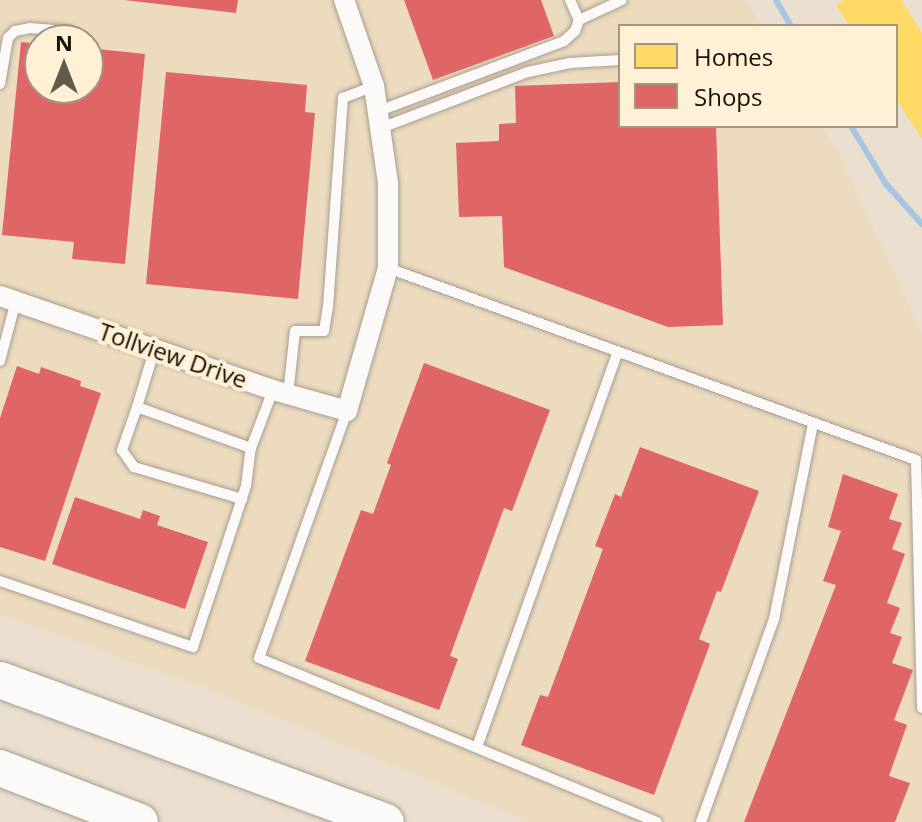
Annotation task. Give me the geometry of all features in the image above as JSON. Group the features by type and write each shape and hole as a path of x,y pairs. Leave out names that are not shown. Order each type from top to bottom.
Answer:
{"highway":[{"path":"0,680 386,822"},
{"path":"0,768 140,822"}],"street":[{"path":"344,0 374,86 388,183 388,268 347,411"},
{"name":"Tollview Drive","path":"8,298 280,392 347,411"}],"lane":[{"path":"380,119 564,41 575,31 579,20 570,0"},
{"path":"579,20 622,0"},
{"path":"0,84 8,38 15,31 24,29"},
{"path":"380,119 528,72 570,63 618,60"},
{"path":"0,581 193,647 242,499 251,448 280,392 295,331 324,331 343,98 374,86"},
{"path":"388,268 916,460 922,708"},
{"path":"0,361 8,298"},
{"path":"155,348 124,442 125,459 134,467 242,499"},
{"path":"477,747 618,352"},
{"path":"137,407 251,448"},
{"path":"347,411 259,658 657,822"},
{"path":"701,822 774,619 813,423"}],"shaded area":[{"path":"0,0 746,0 761,24 618,24 618,128 823,128 839,154 922,333 922,822 530,822 206,688 0,614"}],"building: Homes":[{"path":"844,0 901,0 922,33 922,139 898,102 898,24 848,24 836,5"}],"building: Shops":[{"path":"124,0 238,0 236,13"},
{"path":"404,0 541,0 554,36 433,80"},
{"path":"21,42 24,42 24,104 104,104 104,50 145,54 125,264 72,259 74,242 2,235"},
{"path":"166,72 307,85 305,112 315,113 298,299 146,284"},
{"path":"618,82 618,128 716,128 723,325 668,327 504,267 502,216 459,217 456,143 499,141 499,124 516,123 515,86"},
{"path":"424,363 550,410 512,511 504,508 450,656 458,659 439,710 305,661 361,510 373,514 391,465 387,463"},
{"path":"17,366 39,374 41,367 81,381 80,386 101,393 45,561 0,547 0,418"},
{"path":"640,447 759,491 721,592 717,591 699,639 710,644 654,795 521,745 540,695 548,697 603,549 595,546 615,494 621,497"},
{"path":"843,474 898,494 889,519 902,523 892,549 905,554 887,603 900,608 890,633 902,637 892,663 913,670 894,720 907,725 889,776 910,783 895,822 744,822 836,585 823,581 841,531 828,527"},
{"path":"75,497 140,519 143,510 160,516 157,525 208,542 185,609 52,564"}],"waterway":[{"path":"776,0 790,24"},
{"path":"852,128 886,184 922,224"}]}
